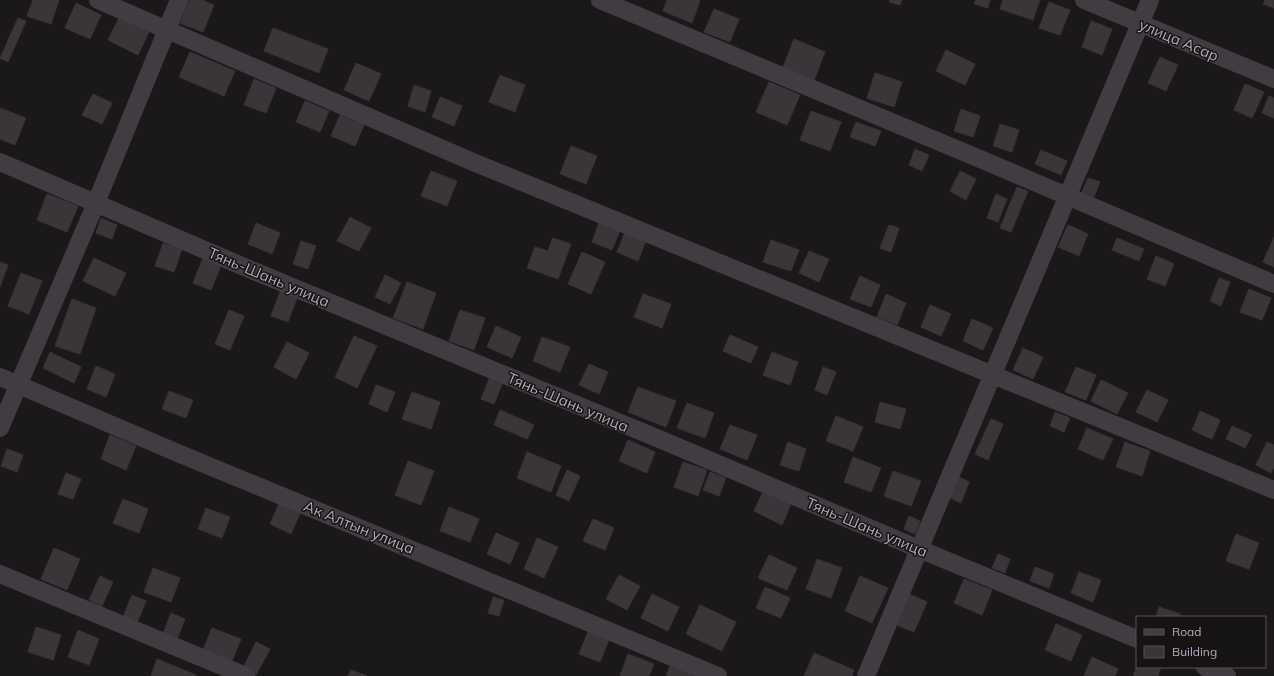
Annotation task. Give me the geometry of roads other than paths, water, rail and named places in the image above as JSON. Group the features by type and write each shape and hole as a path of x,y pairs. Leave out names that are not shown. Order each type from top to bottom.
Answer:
{"street":[{"path":"98,0 473,162 1274,490"},
{"path":"0,428 96,203 179,0"},
{"path":"600,0 1274,284"},
{"name":"улица Асар","path":"1084,0 1274,80"},
{"path":"866,676 1150,0"},
{"name":"Тянь-Шань улица","path":"0,162 249,269 1136,639"},
{"name":"Ак Алтын улица","path":"0,377 180,454 718,676"},
{"path":"0,574 246,676"},
{"path":"1207,668 1227,676"}]}
